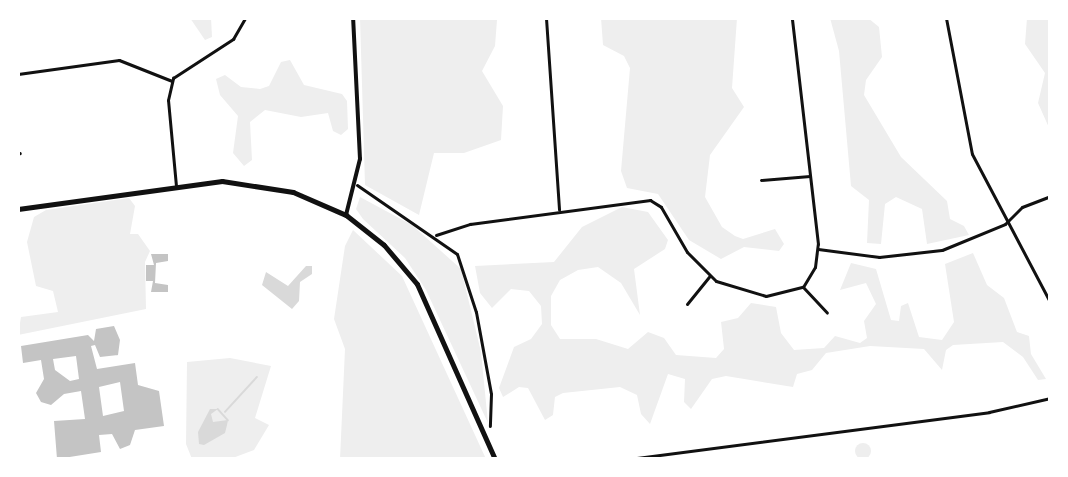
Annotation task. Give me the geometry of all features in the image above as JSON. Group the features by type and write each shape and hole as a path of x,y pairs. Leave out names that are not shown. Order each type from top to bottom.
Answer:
{"highway":[{"path":"18,209 176,186 260,184 346,215 384,244 417,284 495,459"}],"street":[{"path":"176,186 168,100 172,81 179,71 232,39 245,18"},
{"path":"346,215 357,185 353,18"},
{"path":"546,18 559,210"},
{"path":"436,235 559,210 650,200 710,276 731,289 766,296 803,287 816,267 818,249 792,18"},
{"path":"946,18 964,131 1005,224 1050,302"},
{"path":"18,74 119,60 172,81"},
{"path":"761,180 810,176"},
{"path":"357,185 436,235 457,254 469,281 491,394 490,426"},
{"path":"818,249 879,257 916,255 969,241 1005,224 1022,207 1050,196"},
{"path":"687,304 710,276"},
{"path":"803,287 827,314"},
{"path":"629,459 989,412 1050,398"}],"shaded area":[{"path":"190,18 211,18 212,37 205,40"},
{"path":"360,18 497,20 495,46 482,71 503,106 501,140 464,153 434,153 419,215 365,185"},
{"path":"601,18 737,18 732,88 744,107 710,155 705,197 722,227 735,236 743,239 775,229 784,244 779,251 744,247 721,259 689,240 658,194 627,188 621,171 630,68 624,56 603,45"},
{"path":"830,18 868,18 879,27 882,57 866,80 864,95 901,157 947,201 950,219 964,226 969,235 927,244 922,209 896,197 885,204 881,244 867,243 869,200 851,186 839,51"},
{"path":"1027,18 1050,18 1050,130 1038,103 1045,73 1025,44"},
{"path":"290,60 304,85 342,94 347,101 348,129 341,135 333,131 328,113 301,117 265,110 250,122 252,160 244,166 233,153 238,116 220,95 216,79 225,75 241,87 260,89 269,86 281,62"},
{"path":"360,197 412,225 461,269 481,352 488,423 426,290 405,258 363,219 356,209"},
{"path":"129,198 135,206 130,234 138,234 150,251 145,262 146,309 18,335 21,317 58,312 53,291 36,286 27,242 34,217 46,210"},
{"path":"622,207 648,212 668,240 665,249 634,269 640,315 621,283 598,267 578,270 560,280 551,296 551,325 560,339 596,339 628,349 648,332 664,338 676,355 716,358 724,349 721,322 738,318 751,303 776,307 781,333 794,350 824,348 835,336 860,343 867,338 864,321 876,304 866,283 840,290 851,263 876,269 891,320 899,321 901,306 908,303 919,337 942,340 954,322 945,264 973,253 987,285 1004,298 1017,332 1029,336 1031,354 1046,379 1038,380 1023,357 1003,342 953,345 946,350 942,370 924,349 870,346 826,353 812,370 797,374 793,387 726,376 712,379 691,409 684,402 685,379 668,374 650,424 641,414 637,395 620,387 563,393 555,397 553,415 545,420 528,388 519,387 503,397 499,388 514,347 531,339 542,324 541,306 529,291 511,289 492,308 480,293 475,266 554,262 582,227"},
{"path":"353,230 402,276 486,459 340,459 345,349 334,319 345,246"},
{"path":"306,266 312,266 312,274 300,282 299,301 292,309 262,285 266,272 288,286"},
{"path":"230,358 271,366 255,418 269,425 254,450 230,459 192,459 186,444 187,362"},
{"path":"210,409 218,409 211,414 213,422 228,420 225,433 204,445 199,444 198,432"},
{"path":"863,443 869,445 871,451 869,457 863,459 857,457 855,451 857,445"}],"building":[{"path":"151,254 168,254 168,261 156,263 155,283 168,285 168,292 151,292 153,281 146,281 146,265 154,265"},
{"path":"114,326 120,340 118,355 100,357 95,345 91,346 97,369 135,363 138,385 159,391 164,426 135,430 130,445 120,449 112,434 99,435 101,452 57,459 54,421 85,419 81,391 64,394 51,405 41,402 36,393 44,379 41,360 23,363 21,346 88,335 94,341 96,329","holes":["76,356 79,379 70,381 55,370 53,359","120,382 124,411 103,416 99,387"]}],"waterway":[{"path":"225,412 257,377"},
{"path":"218,409 228,420"}]}
